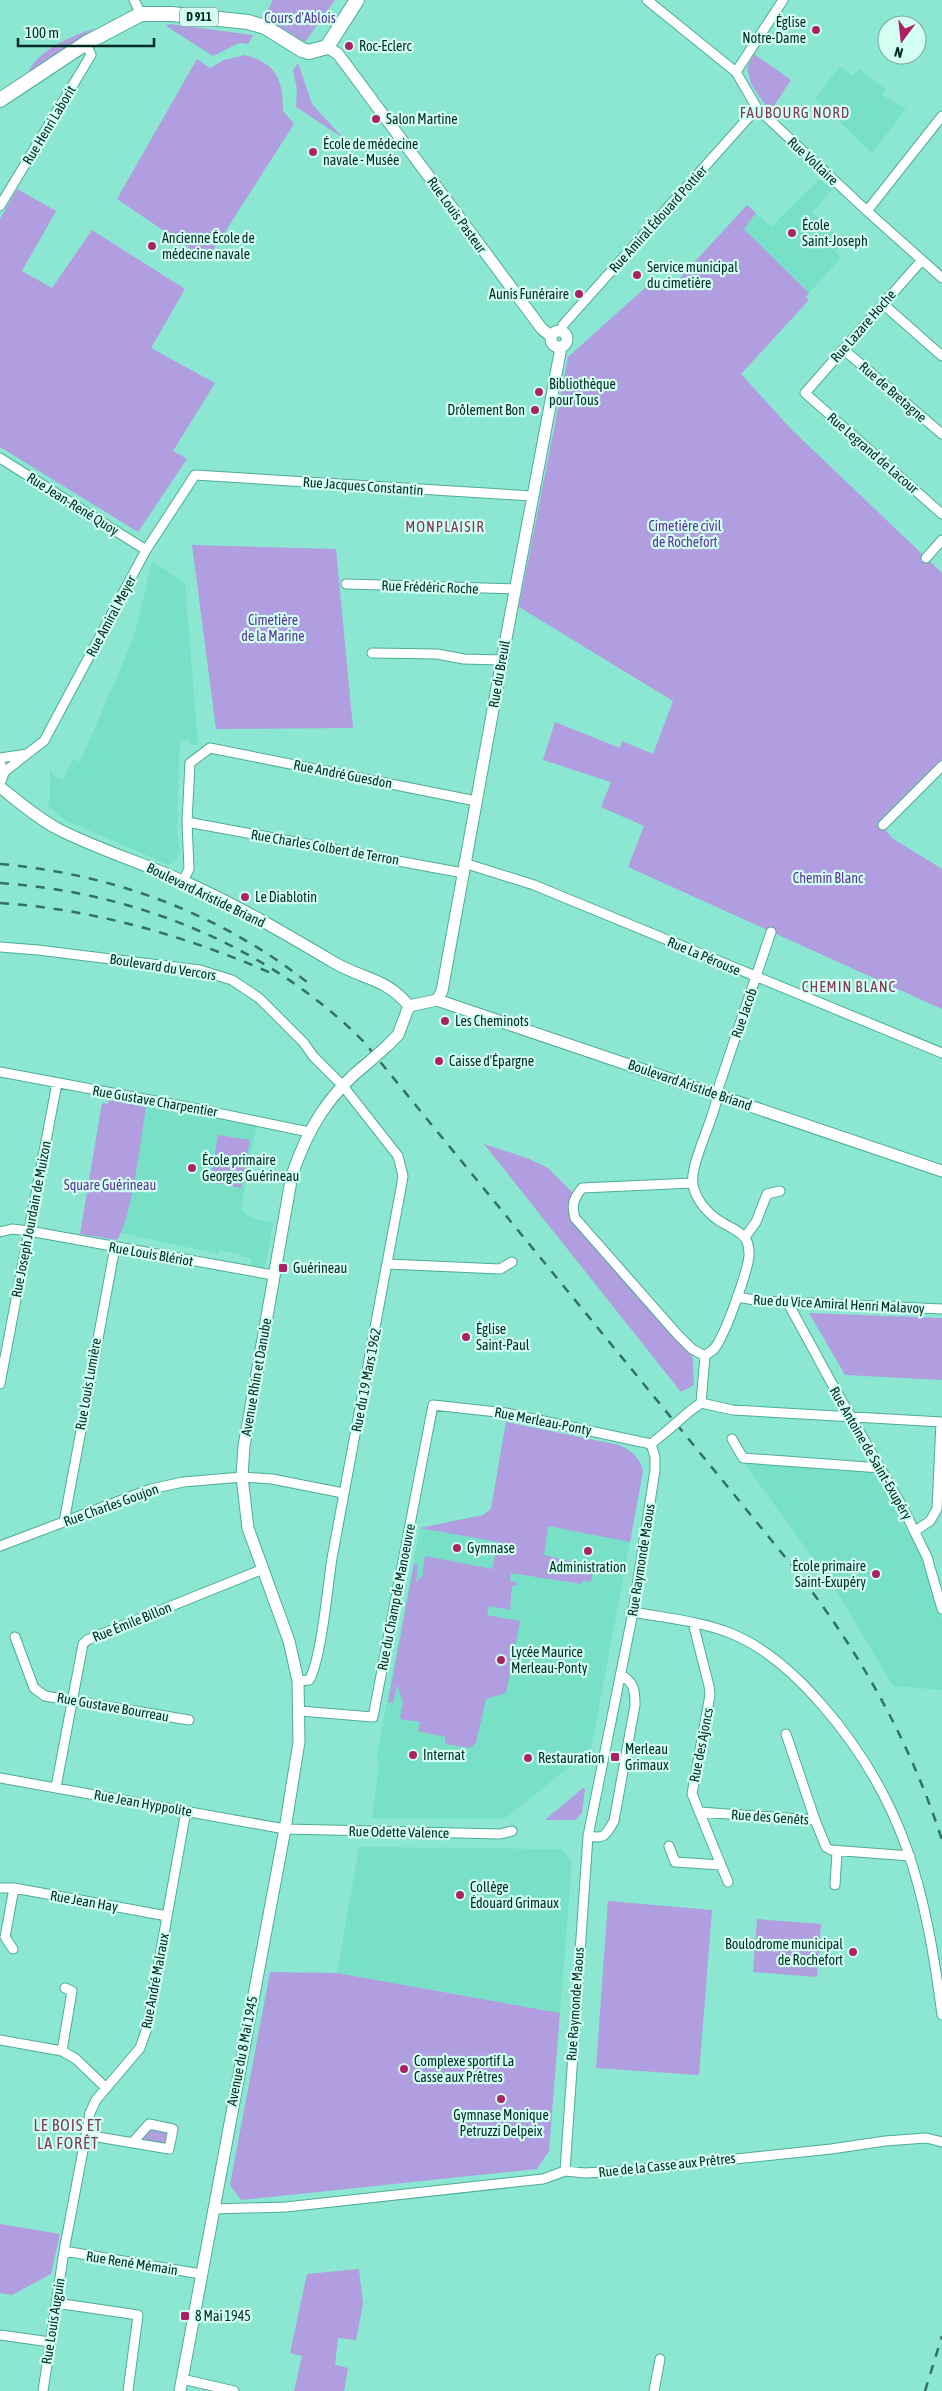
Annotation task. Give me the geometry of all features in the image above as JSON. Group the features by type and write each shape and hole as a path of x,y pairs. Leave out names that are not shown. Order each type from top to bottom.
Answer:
{"main road":[{"path":"327,47 357,0"},
{"name":"D 911","path":"0,100 86,43 141,14 172,14 248,22 265,28 302,50 309,52 327,47"}],"street":[{"path":"134,0 141,14"},
{"name":"Rue Voltaire","path":"647,0 736,72 757,108 867,212 942,278"},
{"path":"736,72 783,0"},
{"name":"Rue Henri Laborit","path":"0,206 91,55 86,43"},
{"name":"Rue Louis Pasteur","path":"327,47 338,54 542,330 550,336"},
{"name":"Rue Amiral Édouard Pottier","path":"562,331 563,325 757,108"},
{"path":"867,212 942,116"},
{"name":"Rue Lazare Hoche","path":"805,393 922,260"},
{"path":"883,304 942,356"},
{"path":"555,331 562,331 566,335 567,342 559,347 552,345 550,336 555,331"},
{"name":"Rue du Breuil","path":"437,1000 442,991 532,496 560,353 559,347"},
{"name":"Rue de Bretagne","path":"843,349 942,434"},
{"name":"Rue Legrand de Lacour","path":"805,393 942,514"},
{"name":"Rue Jean-René Quoy","path":"0,458 146,550"},
{"name":"Rue Jacques Constantin","path":"195,475 532,496"},
{"name":"Rue Amiral Meyer","path":"1,773 44,741 146,550 195,475"},
{"path":"926,558 942,540"},
{"name":"Rue Frédéric Roche","path":"346,584 515,589"},
{"path":"372,653 437,654 464,659 502,660"},
{"name":"Rue André Guesdon","path":"187,822 190,763 210,748 476,801"},
{"path":"0,758 27,754"},
{"path":"884,826 942,766"},
{"path":"934,774 942,782"},
{"name":"Boulevard Aristide Briand","path":"0,787 36,816 59,830 183,881 310,947 350,971 386,984 400,994 409,1006"},
{"path":"183,881 189,869 187,822"},
{"name":"Rue Charles Colbert de Terron","path":"187,822 464,868"},
{"name":"Rue La Pérouse","path":"464,868 534,885 942,1053"},
{"name":"Rue Jacob","path":"693,1183 698,1158 718,1095 719,1086 771,932"},
{"name":"Boulevard du Vercors","path":"0,947 200,970 232,980 259,998 343,1086"},
{"path":"409,1006 437,1000"},
{"name":"Boulevard Aristide Briand","path":"437,1000 942,1171"},
{"name":"Avenue Rhin et Danube","path":"300,1711 298,1680 289,1641 248,1528 242,1477 244,1446 292,1175 308,1132 319,1114 354,1074 398,1035 409,1006"},
{"name":"Rue Gustave Charpentier","path":"0,1072 198,1109 308,1132"},
{"name":"Rue Joseph Jourdain de Muizon","path":"0,1382 57,1083"},
{"name":"Rue du 19 Mars 1962","path":"298,1680 309,1680 313,1674 344,1493 401,1188 401,1164 398,1156 343,1086"},
{"path":"651,1444 701,1403 706,1356 715,1348 722,1336 737,1297 749,1257 749,1245 745,1237 707,1210 697,1196 693,1183 582,1188 576,1196 572,1209 575,1218 682,1339 692,1349 706,1356"},
{"path":"745,1237 756,1222 767,1194 780,1191"},
{"name":"Rue Louis Blériot","path":"0,1232 12,1229 28,1231 273,1275"},
{"name":"Rue Louis Lumière","path":"64,1522 115,1247"},
{"path":"387,1264 500,1269 512,1262"},
{"name":"Rue du Vice Amiral Henri Malavoy","path":"737,1297 748,1300 942,1308"},
{"name":"Rue Antoine de Saint-Exupéry","path":"788,1302 915,1531 927,1557 942,1609"},
{"path":"701,1403 723,1409 942,1422 940,1495 937,1510 930,1521 915,1531"},
{"name":"Rue Merleau-Ponty","path":"433,1405 506,1413 651,1444"},
{"name":"Rue du Champ de Manoeuvre","path":"300,1711 373,1717 433,1405"},
{"path":"732,1439 743,1458 881,1468"},
{"name":"Rue Raymonde Maous","path":"565,2171 588,1836 633,1612 655,1470 655,1457 651,1444"},
{"name":"Rue Charles Goujon","path":"0,1546 151,1488 183,1482 242,1477 272,1479 344,1493"},
{"name":"Rue Émile Billon","path":"56,1787 81,1647 87,1640 262,1569"},
{"path":"633,1612 693,1623 728,1632 744,1639 785,1668 814,1696 849,1738 884,1792 910,1856 926,1914 942,2015"},
{"name":"Rue des Ajoncs","path":"693,1623 709,1686 708,1705 692,1790 728,1882"},
{"name":"Rue Gustave Bourreau","path":"15,1637 34,1688 45,1696 189,1720"},
{"path":"588,1836 600,1838 606,1835 614,1821 635,1705 635,1690 631,1680 621,1675"},
{"name":"Avenue du 8 Mai 1945","path":"181,2385 200,2274 285,1829 299,1742 300,1711"},
{"path":"786,1734 815,1820"},
{"name":"Rue Jean Hyppolite","path":"0,1778 285,1829"},
{"name":"Rue André Malraux","path":"64,2251 90,2113 96,2100 140,2048 147,2028 186,1811"},
{"name":"Rue des Genêts","path":"700,1812 815,1820 826,1847 837,1852"},
{"name":"Rue Odette Valence","path":"285,1829 500,1834 512,1831"},
{"path":"669,1846 675,1862 721,1865"},
{"path":"835,1885 837,1852 910,1856"},
{"name":"Rue Jean Hay","path":"0,1888 14,1888 167,1916"},
{"path":"13,1949 5,1938 14,1888"},
{"path":"62,2051 72,1992 65,1988"},
{"path":"0,2050 1,2041 62,2051 76,2059 106,2088"},
{"path":"86,2135 134,2142"},
{"name":"Rue de la Casse aux Prêtres","path":"213,2209 286,2207 543,2179 565,2171 585,2173 621,2171 831,2149 885,2141 926,2138 942,2142"},
{"name":"Rue René Mémain","path":"64,2251 200,2274"},
{"name":"Rue Louis Auguin","path":"43,2391 64,2251"},
{"path":"56,2302 138,2315 128,2391"},
{"path":"0,2335 50,2342"},
{"path":"654,2391 660,2359"},
{"path":"181,2385 234,2391"}],"shaded area":[{"path":"840,66 853,76 859,69 886,90 882,95 906,109 872,153 815,98"},
{"name":"École Saint-Joseph","path":"820,179 832,190 812,212 840,237 834,244 838,249 836,252 841,258 809,293 744,229 756,213 771,227"},
{"path":"152,561 185,583 198,745 189,745 189,740 180,740 177,827 180,855 169,865 67,821 48,806 50,801 50,771 53,772 52,776 63,780 73,759 80,762 134,637"},
{"name":"École primaire Georges Guérineau","path":"146,1107 256,1127 241,1209 252,1218 273,1223 265,1268 250,1266 252,1259 239,1256 240,1254 219,1250 218,1254 122,1233"},
{"name":"Lycée Maurice Merleau-Ponty","path":"506,1422 619,1445 629,1450 641,1464 643,1471 592,1745 589,1751 507,1817 499,1819 372,1818 379,1765 377,1757 420,1528 483,1515 491,1509"},
{"name":"École primaire Saint-Exupéry","path":"745,1464 868,1471 878,1478 919,1552 938,1605 942,1620 942,1690 893,1686 840,1596"},
{"name":"Collège Édouard Grimaux","path":"359,1847 560,1849 572,1860 560,2013 337,1973"}],"green space":[{"name":"Cours d'Ablois","path":"273,0 335,0 305,42 268,20 266,13"},
{"path":"169,24 253,35 248,44 239,43 213,56 166,26"},
{"path":"95,28 27,74 32,65 47,51 76,35"},
{"path":"754,54 791,80 770,112 751,84 747,68"},
{"path":"245,55 264,63 276,75 282,90 283,111 294,124 207,260 117,199 197,59 210,68 224,60"},
{"path":"298,63 312,104 343,138 296,107 297,89 293,70"},
{"path":"17,189 56,211 22,271 52,288 92,230 185,289 151,348 215,383 173,451 187,459 138,532 0,447 0,219"},
{"name":"Cimetière civil de Rochefort","path":"747,205 756,213 744,229 809,293 806,297 809,300 741,374 792,430 942,573 942,759 880,823 892,838 942,869 942,1009 628,867 644,826 601,807 611,782 543,760 555,722 620,748 622,741 653,754 673,701 519,607 568,357 655,279 667,292"},
{"name":"Cimetière de la Marine","path":"192,545 336,549 353,728 216,729"},
{"name":"Square Guérineau","path":"109,1100 146,1107 131,1197 127,1215 117,1240 80,1234 102,1103 108,1104"},
{"path":"218,1135 250,1140 241,1188 210,1182"},
{"path":"484,1144 527,1158 548,1168 575,1195 572,1209 692,1349 694,1385 681,1392"},
{"path":"809,1313 942,1318 942,1380 845,1375"},
{"path":"506,1422 619,1445 634,1455 640,1462 643,1471 630,1542 548,1526 544,1555 594,1567 591,1582 583,1580 582,1584 511,1573 510,1581 517,1582 516,1586 512,1586 510,1610 489,1606 487,1615 520,1621 506,1693 486,1699 476,1743 470,1748 445,1744 445,1737 418,1731 420,1722 400,1719 403,1702 397,1685 393,1703 388,1702 414,1564 418,1565 416,1582 426,1572 422,1574 425,1556 492,1569 498,1542 420,1528 483,1515 491,1509"},
{"path":"583,1788 585,1789 582,1813 575,1820 545,1820"},
{"path":"608,1901 712,1910 699,2075 596,2068"},
{"path":"757,1919 821,1924 817,1977 753,1972"},
{"name":"Complexe sportif La Casse aux Prêtres","path":"270,1972 337,1973 560,2013 549,2151 537,2169 241,2200 230,2185"},
{"path":"150,2129 169,2133 166,2145 141,2140"},
{"path":"0,2224 60,2234 51,2274 12,2295 0,2293"},
{"path":"359,2269 363,2304 356,2340 338,2338 335,2365 348,2368 344,2391 294,2391 302,2356 290,2353 307,2274"}],"railway":[{"path":"0,864 84,877 125,888 165,902 204,918 241,938 277,960 312,986"},
{"path":"0,883 51,888 100,898 149,912 197,930 243,952 286,978 327,1008 364,1042 790,1563 814,1595 837,1627 879,1695 914,1766 942,1840"},
{"path":"0,903 70,911 138,926 206,947 271,973"},
{"path":"925,2391 942,2336"}],"place":[{"name":"Église Notre-Dame","path":"816,30"},
{"name":"Roc-Eclerc","path":"349,46"},
{"name":"Salon Martine","path":"376,119"},
{"name":"École de médecine navale - Musée","path":"313,152"},
{"name":"École Saint-Joseph","path":"792,233"},
{"name":"Ancienne École de médecine navale","path":"152,246"},
{"name":"Service municipal du cimetière","path":"637,275"},
{"name":"Aunis Funéraire","path":"579,294"},
{"name":"Bibliothèque pour Tous","path":"539,392"},
{"name":"Drôlement Bon","path":"535,410"},
{"name":"Le Diablotin","path":"245,897"},
{"name":"Les Cheminots","path":"445,1021"},
{"name":"Caisse d'Épargne","path":"439,1061"},
{"name":"École primaire Georges Guérineau","path":"192,1168"},
{"name":"Guérineau","path":"283,1268"},
{"name":"Église Saint-Paul","path":"466,1337"},
{"name":"Gymnase","path":"457,1548"},
{"name":"Administration","path":"588,1551"},
{"name":"École primaire Saint-Exupéry","path":"876,1574"},
{"name":"Lycée Maurice Merleau-Ponty","path":"501,1660"},
{"name":"Internat","path":"413,1755"},
{"name":"Merleau Grimaux","path":"615,1757"},
{"name":"Restauration","path":"528,1758"},
{"name":"Collège Édouard Grimaux","path":"460,1895"},
{"name":"Boulodrome municipal de Rochefort","path":"853,1952"},
{"name":"Complexe sportif La Casse aux Prêtres","path":"404,2069"},
{"name":"Gymnase Monique Petruzzi Delpeix","path":"501,2099"},
{"name":"8 Mai 1945","path":"185,2316"}],"district":[{"name":"FAUBOURG NORD","path":"795,112"},
{"name":"MONPLAISIR","path":"445,526"},
{"name":"CHEMIN BLANC","path":"849,986"},
{"name":"LE BOIS ET LA FORÊT","path":"68,2134"}],"park label":[{"name":"Chemin Blanc","path":"828,878"}]}
